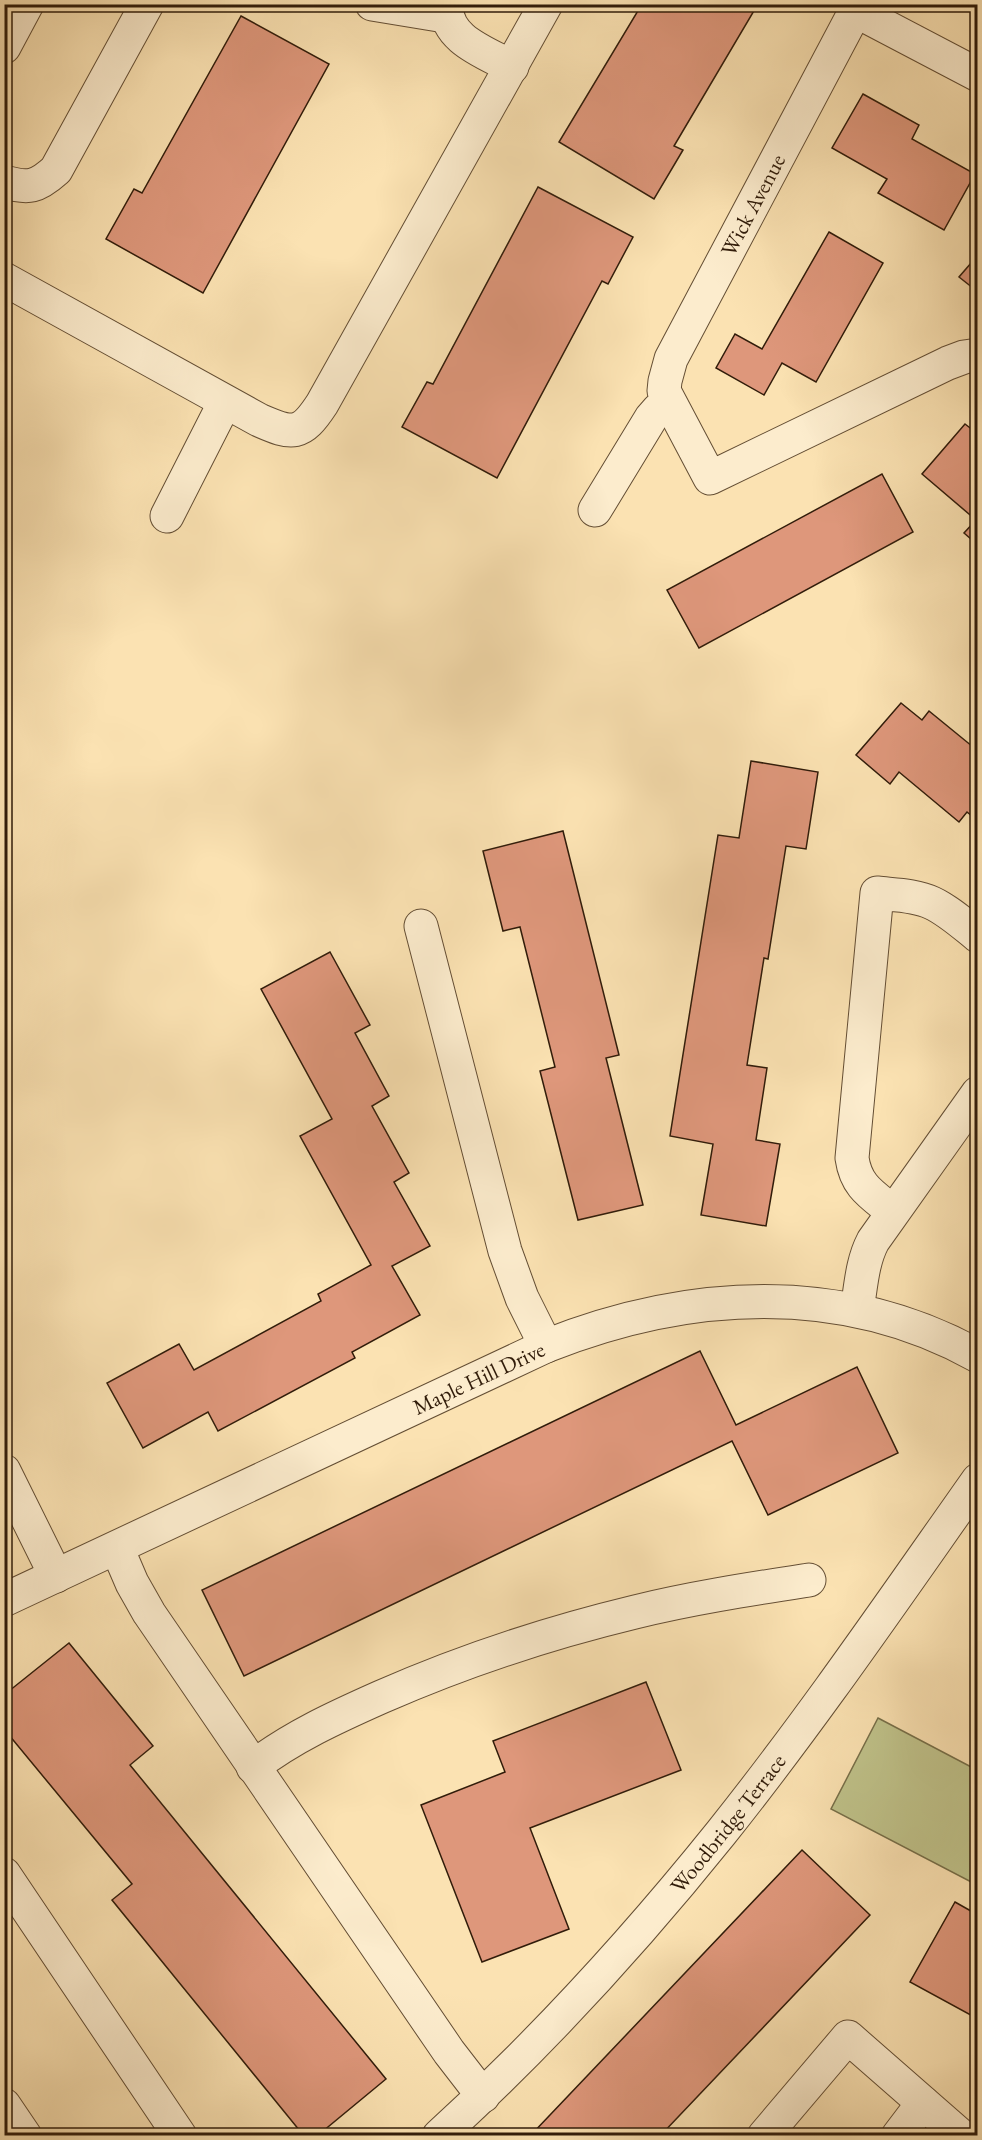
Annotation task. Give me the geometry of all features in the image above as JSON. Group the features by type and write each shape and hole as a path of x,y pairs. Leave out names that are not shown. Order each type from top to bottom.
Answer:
{"street":[{"path":"4,47 27,4"},
{"path":"4,182 35,186 56,170 147,4"},
{"path":"372,4 446,10 449,25 463,39 512,67"},
{"path":"4,279 259,420 283,430 296,431 314,416 546,4"},
{"name":"Wick Avenue","path":"978,75 858,8 671,359 664,381 664,391 710,478 948,363 978,355"},
{"path":"167,516 225,402"},
{"path":"595,510 651,418 669,402"},
{"path":"892,1211 867,1191 858,1180 852,1158 877,893 931,902 978,936"},
{"path":"421,927 505,1251 522,1298 546,1346"},
{"path":"857,1310 866,1254 880,1228 978,1093"},
{"name":"Maple Hill Drive","path":"4,1600 546,1346 596,1327 626,1319 656,1312 702,1306 806,1302 857,1310 908,1324 933,1333 978,1356"},
{"path":"4,1472 56,1576"},
{"name":"Woodbridge Terrace","path":"439,2136 483,2096 617,1956 720,1834 820,1702 978,1480"},
{"path":"117,1548 132,1583 149,1613 449,2052 483,2096"},
{"path":"254,1767 282,1746 329,1721 400,1689 491,1654 635,1612 705,1597 810,1580"},
{"path":"4,1874 180,2136"},
{"path":"764,2136 848,2037 961,2136"},
{"path":"898,2136 923,2103"},
{"path":"4,2105 25,2136"}],"green space":[{"path":"878,1718 977,1770 977,1885 831,1809"}],"building":[{"path":"642,4 758,4 674,146 683,150 654,199 559,142"},
{"path":"241,16 329,64 203,293 106,239 134,189 142,193"},
{"path":"863,94 919,125 912,139 975,174 944,230 878,193 887,179 832,148"},
{"path":"538,187 633,237 608,284 602,281 497,478 402,427 427,382 433,384"},
{"path":"829,232 883,263 816,382 782,363 764,395 716,368 735,334 762,349"},
{"path":"978,255 978,292 959,277"},
{"path":"965,424 978,434 978,545 964,533 976,520 922,474"},
{"path":"882,474 913,532 699,648 667,590"},
{"path":"901,703 922,720 929,711 978,751 978,821 967,812 959,822 899,772 890,784 856,755"},
{"path":"751,761 818,772 806,849 786,846 768,959 764,958 747,1065 767,1068 756,1140 780,1144 766,1226 701,1215 713,1144 670,1136 718,835 739,838"},
{"path":"563,831 619,1055 606,1058 643,1205 578,1220 540,1071 555,1067 520,927 503,931 483,851"},
{"path":"330,952 370,1025 355,1033 389,1096 372,1106 409,1173 394,1182 430,1246 392,1266 420,1315 352,1352 355,1358 218,1431 208,1412 143,1448 107,1383 179,1344 194,1370 321,1301 318,1294 371,1265 300,1136 332,1119 261,989"},
{"path":"700,1351 736,1425 857,1367 898,1453 768,1515 732,1441 244,1676 202,1590"},
{"path":"69,1643 153,1746 130,1765 386,2079 317,2136 304,2136 112,1900 132,1884 4,1729 4,1695"},
{"path":"646,1682 681,1770 530,1828 569,1929 482,1962 421,1805 505,1772 493,1741"},
{"path":"802,1850 870,1915 660,2136 530,2136"},
{"path":"955,1902 978,1915 978,2019 910,1982"}]}
